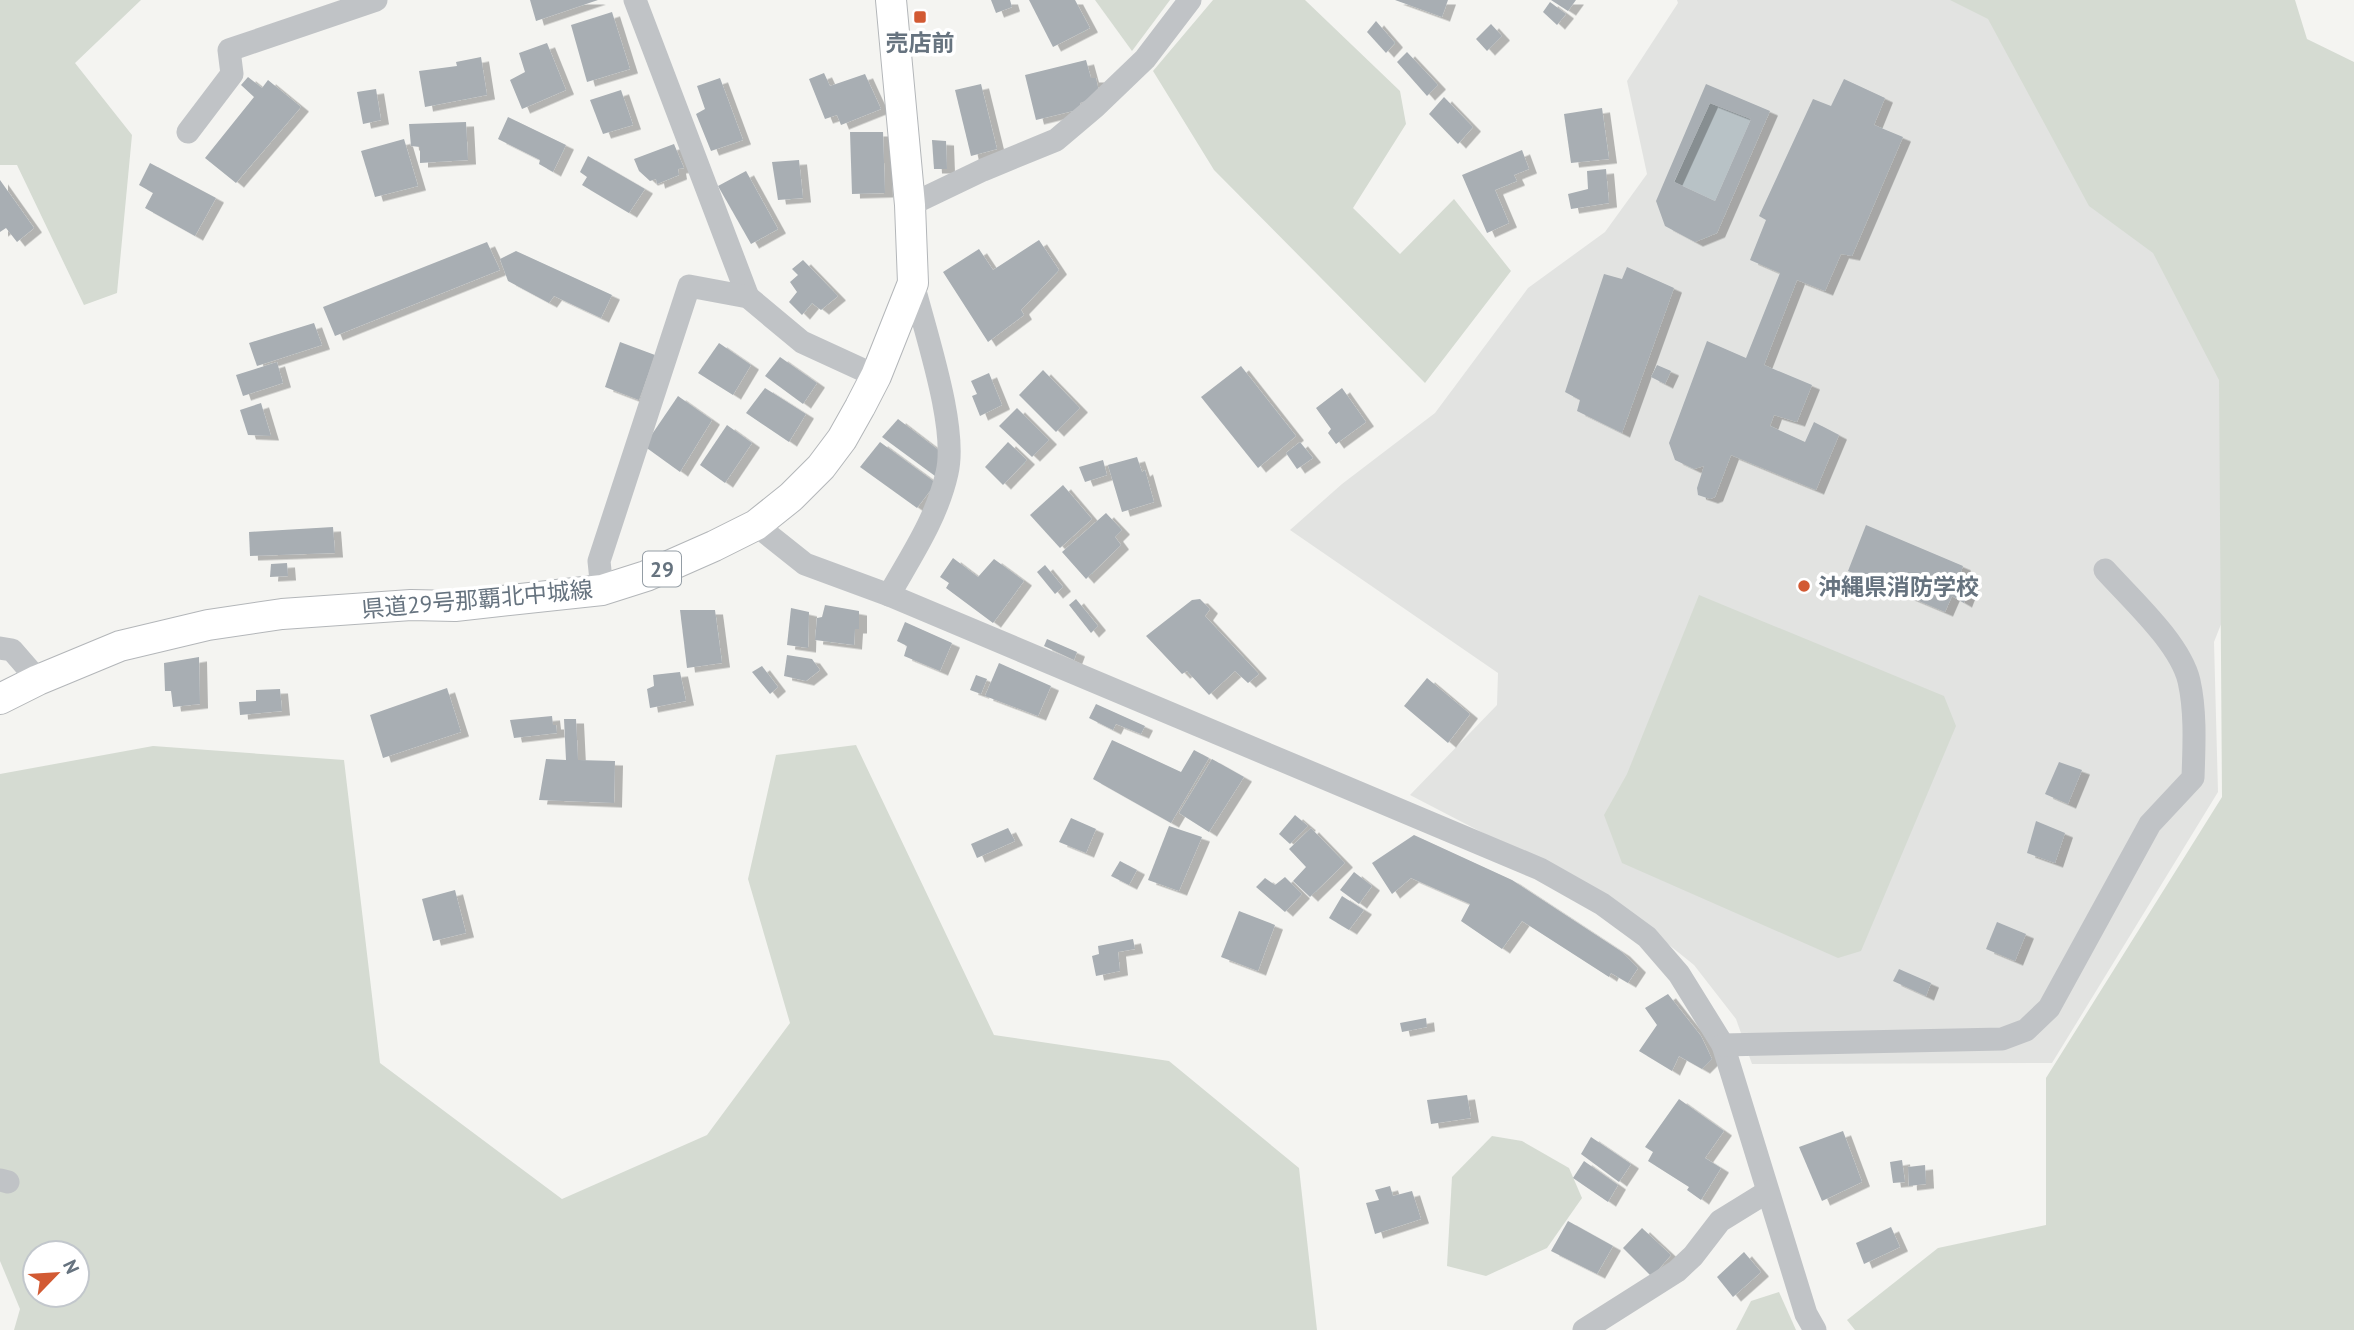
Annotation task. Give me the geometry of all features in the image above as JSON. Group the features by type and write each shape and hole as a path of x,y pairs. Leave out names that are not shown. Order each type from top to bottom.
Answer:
{"main road":[{"name":"県道29号那覇北中城線","path":"0,699 120,646 240,620 282,614 397,606 455,606 602,590 680,562 756,524 791,497 821,467 842,439 876,376 913,284 910,205 891,0"}],"street":[{"path":"188,132 232,74 229,50 376,0"},
{"path":"635,0 748,297"},
{"path":"910,205 983,170 1056,140 1145,59 1190,0"},
{"path":"889,595 930,524 948,472 951,437 913,284"},
{"path":"602,590 599,561 689,286 748,297 802,342 876,376"},
{"path":"756,524 805,564 889,595 1540,869 1602,904 1647,937 1679,974 1723,1045 1806,1314 1815,1330"},
{"path":"1723,1045 2002,1039 2026,1030 2049,1008 2150,824 2193,778 2194,746 2189,680 2173,648 2105,570"},
{"path":"0,648 12,650 38,680"},
{"path":"1584,1330 1677,1271 1693,1256 1720,1221 1767,1192"}],"shaded area":[{"path":"0,0 141,0 75,63 132,135 117,293 84,305 17,165 0,165"},
{"path":"1095,0 1170,0 1132,51"},
{"path":"1213,0 1305,0 1400,91 1406,124 1353,208 1400,254 1454,199 1511,271 1425,383 1214,170 1153,71"},
{"name":"沖縄県消防学校","path":"1677,0 2117,0 2307,406 2214,642 2218,792 2052,1063 1752,1064 1736,1019 1694,965 1616,902 1410,795 1497,705 1498,673 1290,530 1342,484 1435,413 1528,288 1605,232 1647,174 1627,81 1678,3"},
{"path":"1950,0 2295,0 2307,39 2354,62 2354,1330 1855,1330 1847,1320 1938,1248 2046,1225 2046,1078 2222,797 2219,380 2153,253 2089,206 1988,19"},
{"path":"1710,103 1751,119 1715,201 1674,182"},
{"path":"1699,595 1944,696 1956,726 1861,951 1838,958 1622,863 1604,815 1627,774"},
{"path":"856,745 994,1035 1169,1061 1299,1168 1317,1330 14,1330 20,1309 0,1261 0,774 153,746 344,760 380,1063 562,1199 707,1135 790,1023 748,879 776,755"},
{"path":"1492,1136 1522,1141 1569,1168 1582,1198 1547,1248 1486,1276 1447,1266 1452,1177"},
{"path":"1779,1292 1796,1330 1736,1330 1751,1301"}],"building":[{"path":"530,0 598,0 536,21"},
{"path":"991,0 1010,0 1012,7 996,13"},
{"path":"1029,0 1075,0 1090,28 1053,47"},
{"path":"1395,0 1448,0 1442,17"},
{"path":"1551,0 1576,0 1568,11"},
{"path":"1550,2 1566,14 1557,25 1543,12"},
{"path":"612,12 630,69 587,82 571,25"},
{"path":"1376,21 1395,43 1386,53 1367,32"},
{"path":"1491,24 1502,36 1487,51 1476,39"},
{"path":"547,43 566,90 522,109 510,80 525,72 519,53"},
{"path":"1407,52 1438,85 1427,96 1397,62"},
{"path":"481,57 487,95 425,107 419,71 457,66 456,62"},
{"path":"1086,60 1091,78 1096,78 1100,96 1080,103 1081,109 1036,120 1025,75"},
{"path":"824,73 830,86 865,74 881,109 841,125 837,115 825,119 809,79"},
{"path":"248,77 262,88 268,80 301,107 236,183 205,158 254,97 241,85"},
{"path":"720,78 743,140 711,151 696,114 705,109 697,86"},
{"path":"1844,79 1885,98 1874,125 1903,137 1852,256 1841,254 1825,291 1797,280 1764,365 1812,385 1797,422 1774,415 1770,426 1805,442 1814,422 1839,435 1816,490 1731,455 1715,497 1710,499 1698,495 1697,488 1704,466 1694,469 1675,460 1669,443 1707,341 1746,358 1780,273 1750,260 1766,220 1759,216 1813,99 1831,106"},
{"path":"981,84 997,149 971,156 955,90"},
{"path":"1706,84 1770,111 1717,233 1695,242 1665,226 1656,201","holes":["1710,103 1751,119 1715,201 1674,182"]},
{"path":"376,89 381,120 363,124 357,92"},
{"path":"621,90 633,125 603,134 590,100"},
{"path":"1444,97 1473,127 1458,144 1429,114"},
{"path":"1602,108 1609,159 1571,163 1564,114"},
{"path":"508,117 566,145 553,172 539,164 540,160 498,139"},
{"path":"466,122 468,160 420,163 420,147 411,146 409,124"},
{"path":"850,132 883,132 885,193 852,194"},
{"path":"404,139 418,186 375,197 361,151"},
{"path":"932,140 946,141 947,169 934,169"},
{"path":"674,144 684,168 678,169 679,175 657,184 656,179 650,181 639,171 634,159"},
{"path":"1522,150 1529,169 1514,175 1517,181 1495,190 1509,223 1487,233 1462,175"},
{"path":"588,156 645,189 629,213 582,185 587,177 580,172"},
{"path":"799,160 803,198 778,200 772,162"},
{"path":"150,163 216,198 195,236 145,208 153,193 139,185"},
{"path":"1606,169 1609,203 1571,209 1568,194 1588,189 1587,171"},
{"path":"746,171 778,229 751,244 718,186"},
{"path":"0,180 34,228 17,242 6,228 0,232"},
{"path":"1039,240 1059,270 1021,310 1024,315 988,342 943,272 979,249 993,270"},
{"path":"487,242 500,270 335,336 323,307"},
{"path":"516,251 612,295 601,318 554,296 549,303 508,281 500,259"},
{"path":"803,260 838,296 821,310 812,303 802,315 789,302 797,292 790,282 798,275 792,269"},
{"path":"1627,267 1674,288 1622,433 1577,411 1580,400 1565,392 1604,274 1622,279"},
{"path":"314,323 322,345 257,366 249,343"},
{"path":"620,342 655,355 639,400 605,387"},
{"path":"719,343 751,365 733,395 698,373"},
{"path":"780,357 817,383 803,404 765,376"},
{"path":"277,362 283,383 243,396 236,375"},
{"path":"1657,365 1671,371 1665,384 1651,377"},
{"path":"1241,366 1296,436 1258,468 1201,397"},
{"path":"1043,370 1080,408 1056,432 1019,395"},
{"path":"989,373 1002,405 980,416 972,396 977,394 971,381"},
{"path":"765,388 806,414 789,442 746,413"},
{"path":"1342,388 1366,422 1336,444 1328,433 1331,429 1316,408"},
{"path":"678,396 712,420 680,472 644,446"},
{"path":"261,403 271,436 248,435 240,410"},
{"path":"1017,408 1049,440 1032,457 999,426"},
{"path":"898,419 949,458 935,476 882,437"},
{"path":"727,425 752,443 725,483 700,465"},
{"path":"880,442 936,483 917,508 860,467"},
{"path":"1008,442 1027,460 1003,485 985,467"},
{"path":"1300,442 1313,458 1297,469 1286,453"},
{"path":"1137,457 1142,472 1145,470 1154,502 1122,512 1108,465"},
{"path":"1103,460 1107,475 1085,482 1079,467"},
{"path":"1063,485 1092,519 1060,548 1030,515"},
{"path":"1106,513 1122,530 1115,537 1121,545 1086,579 1062,552"},
{"path":"1866,525 1963,566 1960,575 1973,580 1964,603 1952,596 1945,612 1848,571"},
{"path":"333,527 335,553 250,556 249,532"},
{"path":"953,558 978,577 994,559 1024,581 993,623 946,588 949,583 940,577"},
{"path":"287,563 288,576 270,577 271,564"},
{"path":"1045,565 1063,587 1055,594 1037,572"},
{"path":"1076,599 1098,626 1091,633 1069,605"},
{"path":"1200,599 1210,609 1205,616 1259,674 1248,683 1235,671 1209,695 1187,671 1182,674 1146,636 1192,600"},
{"path":"825,605 859,611 859,629 855,629 854,645 815,640 817,618 822,617"},
{"path":"791,608 809,612 808,648 787,645"},
{"path":"680,610 715,610 722,663 687,668"},
{"path":"905,622 952,643 940,671 904,656 907,646 897,641"},
{"path":"1047,639 1077,652 1074,660 1044,646"},
{"path":"787,655 812,659 820,670 806,681 784,676"},
{"path":"199,657 200,704 173,707 171,691 165,691 164,663"},
{"path":"999,663 1051,686 1038,716 985,696"},
{"path":"762,666 778,687 770,694 752,672"},
{"path":"680,672 686,701 650,708 647,689 654,686 653,675"},
{"path":"976,675 987,679 981,694 970,690"},
{"path":"1427,678 1470,714 1448,743 1404,706"},
{"path":"447,688 461,732 383,758 370,715"},
{"path":"280,689 282,711 240,715 239,702 256,701 256,690"},
{"path":"1096,704 1145,726 1141,734 1116,724 1113,730 1089,718"},
{"path":"552,716 557,733 514,738 510,720"},
{"path":"564,719 576,719 578,760 615,761 614,803 539,800 546,759 566,760"},
{"path":"1112,740 1181,772 1194,750 1209,758 1171,823 1093,779"},
{"path":"1212,759 1244,777 1209,832 1179,813"},
{"path":"2059,762 2082,770 2068,804 2045,794"},
{"path":"1295,815 1308,826 1290,844 1279,834"},
{"path":"1071,818 1096,829 1086,853 1059,842"},
{"path":"2036,821 2065,833 2055,863 2027,853"},
{"path":"1169,826 1202,837 1179,891 1148,880"},
{"path":"1008,828 1015,841 977,858 971,844"},
{"path":"1311,828 1345,863 1310,897 1293,881 1306,867 1289,849"},
{"path":"1414,835 1512,880 1622,952 1638,968 1628,983 1611,973 1609,977 1522,921 1502,949 1461,921 1470,904 1411,878 1392,894 1372,863"},
{"path":"1120,861 1137,870 1129,885 1111,876"},
{"path":"1354,872 1372,886 1359,904 1340,890"},
{"path":"1285,877 1302,894 1285,912 1256,887 1265,878 1275,885"},
{"path":"455,890 466,933 433,941 422,899"},
{"path":"1342,896 1364,910 1349,930 1329,918"},
{"path":"1239,911 1275,925 1258,971 1221,957"},
{"path":"1997,922 2026,934 2015,961 1986,949"},
{"path":"1133,939 1135,949 1118,952 1120,971 1096,976 1092,956 1099,954 1098,946"},
{"path":"1899,969 1931,983 1926,996 1893,981"},
{"path":"1668,994 1701,1036 1712,1059 1702,1069 1679,1056 1672,1071 1639,1051 1657,1025 1645,1008"},
{"path":"1426,1018 1427,1027 1402,1032 1400,1023"},
{"path":"1467,1095 1471,1118 1431,1124 1427,1100"},
{"path":"1679,1099 1724,1131 1705,1158 1721,1168 1701,1200 1687,1190 1689,1187 1648,1161 1653,1152 1645,1147"},
{"path":"1843,1131 1862,1182 1822,1201 1799,1147"},
{"path":"1591,1137 1631,1164 1619,1182 1581,1154"},
{"path":"1902,1160 1905,1182 1893,1183 1890,1162"},
{"path":"1584,1161 1618,1185 1608,1202 1573,1178"},
{"path":"1925,1165 1926,1184 1909,1186 1908,1167"},
{"path":"1390,1186 1393,1196 1412,1191 1421,1219 1375,1234 1366,1203 1379,1200 1375,1190"},
{"path":"1568,1221 1613,1246 1597,1274 1551,1251"},
{"path":"1891,1227 1900,1247 1864,1264 1856,1243"},
{"path":"1642,1228 1671,1255 1652,1277 1623,1248"},
{"path":"1744,1252 1761,1272 1733,1297 1717,1277"}],"place":[{"name":"売店前","path":"920,17"},
{"name":"沖縄県消防学校","path":"1804,586"}]}
